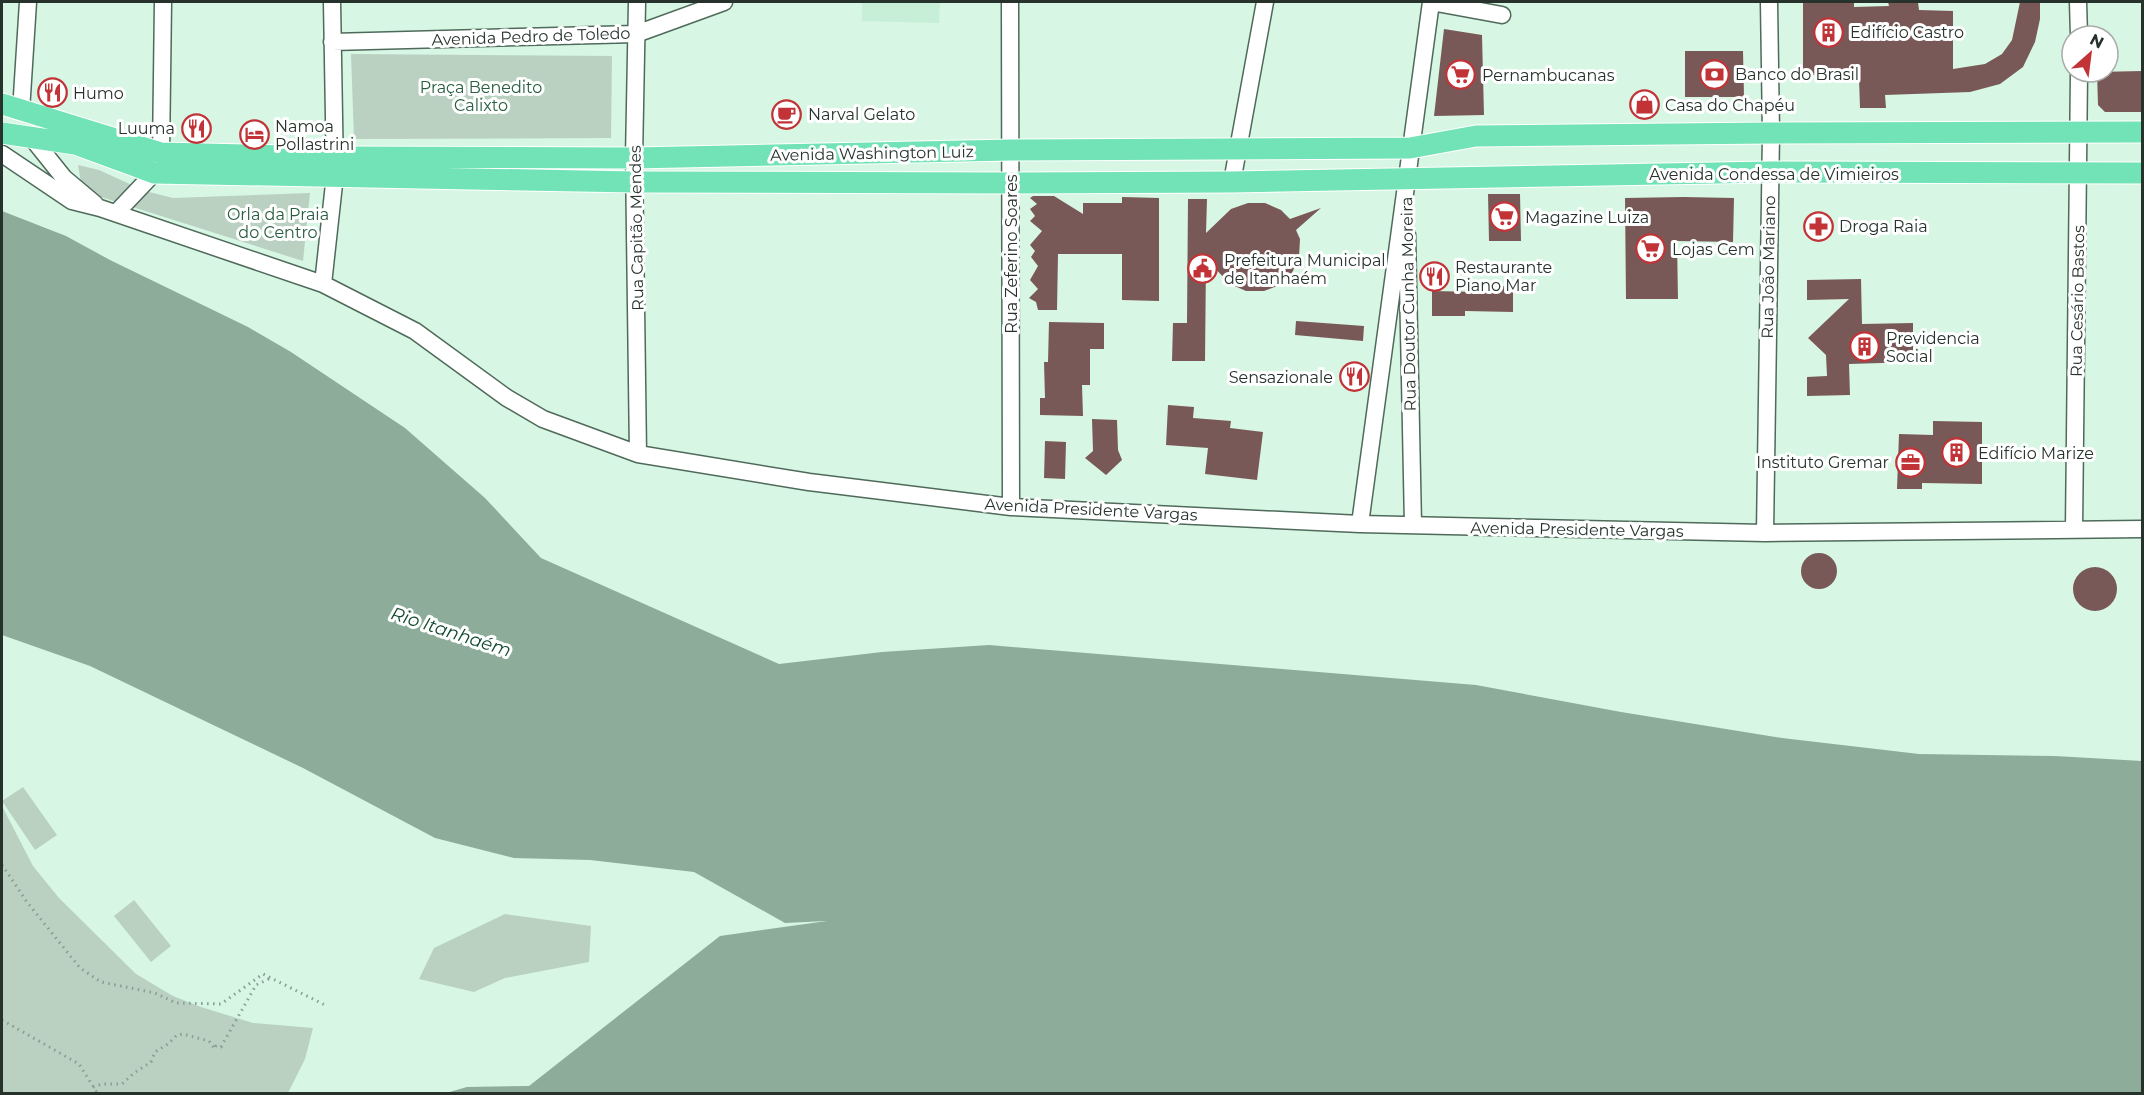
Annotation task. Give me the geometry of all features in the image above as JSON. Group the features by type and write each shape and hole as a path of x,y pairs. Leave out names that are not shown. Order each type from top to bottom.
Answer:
{"main road":[{"path":"10,107 32,138"},
{"path":"10,107 158,163"},
{"path":"1410,148 1476,136 2142,132"},
{"path":"2,133 75,144 158,163 335,166"},
{"name":"Avenida Washington Luiz","path":"335,166 1011,150 1410,148"},
{"name":"Avenida Washington Luiz","path":"335,166 635,182 1011,183 1405,179"},
{"name":"Avenida Condessa de Vimieiros","path":"1405,179 1770,172 2142,173"}],"street":[{"path":"10,107 28,2"},
{"path":"108,211 158,163 164,2"},
{"path":"322,284 335,166 332,2"},
{"name":"Rua Capitão Mendes","path":"637,2 634,158 638,454"},
{"name":"Avenida Pedro de Toledo","path":"332,42 636,34 724,2"},
{"name":"Rua Zeferino Soares","path":"1010,2 1011,507"},
{"path":"1232,182 1264,2"},
{"path":"1405,179 1431,2 1503,15"},
{"name":"Rua João Mariano","path":"1765,533 1771,133 1769,2"},
{"path":"2078,2 2079,24"},
{"name":"Rua Cesário Bastos","path":"2074,529 2079,84"},
{"name":"Avenida Presidente Vargas","path":"32,138 64,178 108,211"},
{"name":"Avenida Presidente Vargas","path":"2,154 37,180 72,201 108,211 322,284 415,331 507,398 543,419 638,454 809,482 1011,507 1360,524 1765,533 2142,529"},
{"name":"Rua Doutor Cunha Moreira","path":"1360,524 1405,179"},
{"name":"Rua Doutor Cunha Moreira","path":"1405,179 1413,525"}],"path":[{"path":"2,865 27,902 80,968 101,982 155,993 176,1003 220,1004 263,974 327,1006"},
{"path":"93,1087 102,1084 122,1084 134,1072 151,1062 155,1052 177,1035 183,1034 209,1041 215,1049 216,1046 221,1047 256,985 271,978"},
{"path":"2,1020 80,1065 98,1094"}],"shaded area":[{"path":"862,2 940,2 939,23 862,21"}],"green space":[{"name":"Praça Benedito Calixto","path":"351,54 612,56 611,138 354,139"},
{"name":"Orla da Praia do Centro","path":"78,165 99,170 145,191 173,198 310,193 303,261 101,197 81,183"},
{"path":"23,787 57,835 35,850 2,801"},
{"path":"2,806 33,866 59,898 136,974 173,996 253,1023 313,1028 305,1059 288,1093 2,1093"},
{"path":"134,900 171,946 151,962 114,916"},
{"path":"505,914 591,926 589,962 505,978 474,992 419,979 434,948"}],"water":[{"name":"Rio Itanhaém","path":"2,211 66,236 248,327 291,352 405,428 485,498 541,558 779,664 882,652 989,645 1476,685 1621,712 1782,738 1919,754 2055,756 2142,761 2142,1093 446,1093 467,1087 529,1086 720,936 827,921 785,923 694,872 590,860 514,858 435,838 303,768 90,666 2,635"}],"building":[{"path":"1803,2 1854,2 1854,7 1889,6 1888,2 1918,2 1919,10 1953,11 1953,69 1985,64 2002,54 2012,40 2020,2 2040,2 2040,19 2035,42 2023,67 2000,84 1970,92 1885,95 1886,108 1860,108 1859,78 1803,75"},
{"name":"Pernambucanas","path":"1444,29 1482,35 1484,115 1434,116"},
{"name":"Banco do Brasil","path":"1685,51 1743,51 1744,97 1685,97"},
{"path":"2120,71 2142,71 2142,112 2105,112 2098,105 2097,84 2120,84"},
{"name":"Magazine Luiza","path":"1488,194 1520,194 1521,241 1489,241"},
{"path":"1054,196 1083,214 1083,203 1122,203 1122,197 1159,198 1159,301 1122,300 1122,254 1058,254 1057,310 1038,310 1036,302 1029,298 1038,289 1030,280 1038,266 1031,257 1035,251 1030,245 1042,231 1030,221 1035,216 1030,209 1037,204 1030,198"},
{"name":"Lojas Cem","path":"1625,198 1734,198 1733,242 1677,241 1678,299 1626,299"},
{"path":"1188,199 1207,199 1206,233 1231,209 1248,203 1265,203 1281,210 1290,219 1321,208 1296,230 1300,239 1299,257 1292,273 1280,285 1264,291 1246,291 1230,284 1206,259 1205,361 1172,361 1173,323 1187,323"},
{"name":"Restaurante Piano Mar","path":"1426,265 1443,265 1443,286 1426,286"},
{"path":"1861,279 1862,324 1913,323 1913,362 1849,364 1850,395 1807,396 1807,377 1827,376 1826,355 1808,338 1849,299 1807,300 1807,280"},
{"path":"1480,286 1513,286 1513,312 1465,311 1465,316 1432,316 1432,291 1480,292"},
{"path":"1296,321 1364,326 1363,341 1295,335"},
{"path":"1049,322 1104,323 1104,349 1090,349 1090,385 1082,385 1083,416 1040,415 1040,398 1045,398 1044,362 1048,362"},
{"path":"1168,405 1194,407 1193,418 1231,421 1230,428 1263,432 1257,480 1205,474 1208,448 1166,445"},
{"path":"1092,419 1117,420 1118,450 1122,460 1106,475 1085,458 1093,451"},
{"name":"Edifício Marize","path":"1933,421 1982,422 1982,484 1922,483 1922,489 1897,489 1899,434 1933,435"},
{"path":"1045,441 1066,442 1065,479 1044,478"},
{"path":"1819,553 1832,558 1837,571 1832,584 1819,589 1806,584 1801,571 1806,558"},
{"path":"2095,567 2104,568 2111,573 2116,580 2116,598 2111,605 2104,610 2095,611 2086,610 2079,605 2074,598 2073,589 2074,580 2079,573 2086,568"}],"place":[{"name":"Edifício Castro","path":"1829,32"},
{"name":"Banco do Brasil","path":"1714,74"},
{"name":"Pernambucanas","path":"1461,75"},
{"name":"Humo","path":"52,93"},
{"name":"Casa do Chapéu","path":"1644,105"},
{"name":"Narval Gelato","path":"787,114"},
{"name":"Luuma","path":"196,128"},
{"name":"Namoa Pollastrini","path":"254,135"},
{"name":"Magazine Luiza","path":"1504,217"},
{"name":"Droga Raia","path":"1818,226"},
{"name":"Lojas Cem","path":"1651,249"},
{"name":"Prefeitura Municipal de Itanhaém","path":"1203,269"},
{"name":"Restaurante Piano Mar","path":"1434,276"},
{"name":"Previdencia Social","path":"1865,347"},
{"name":"Sensazionale","path":"1354,377"},
{"name":"Edifício Marize","path":"1957,453"},
{"name":"Instituto Gremar","path":"1910,462"}]}
